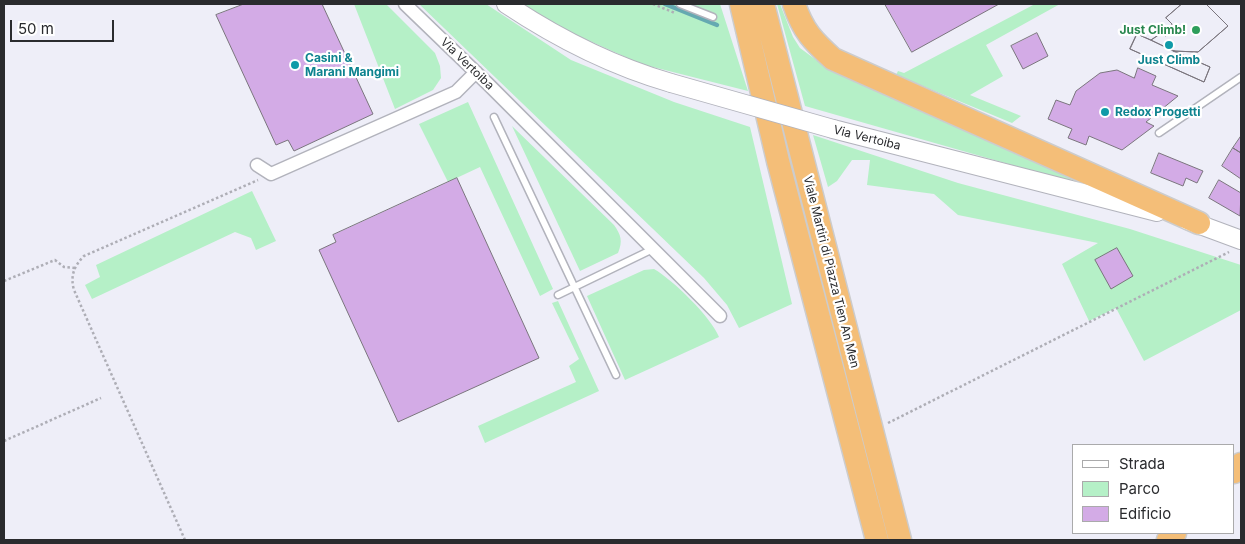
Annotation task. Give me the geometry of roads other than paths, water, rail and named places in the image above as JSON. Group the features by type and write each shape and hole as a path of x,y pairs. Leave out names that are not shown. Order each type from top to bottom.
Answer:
{"highway":[{"name":"Viale Martiri di Piazza Tien An Men","path":"741,4 778,161 877,540"},
{"name":"Viale Martiri di Piazza Tien An Men","path":"763,4 900,540"},
{"path":"794,4 799,18 811,39 833,59 1199,223"}],"main road":[{"name":"Via Vertoiba","path":"506,4 582,49 620,66 671,83 833,129 1199,223 1237,244"}],"street":[{"name":"Via Vertoiba","path":"404,4 476,72 720,316"},
{"path":"257,165 271,174 456,92 476,72"}],"lane":[{"path":"680,4 713,17"},
{"path":"1159,133 1241,77"},
{"path":"494,117 616,375"},
{"path":"558,295 653,249"}],"waterway":[{"path":"665,4 717,25"}],"place":[{"name":"Just Climb!","path":"1196,30"},
{"name":"Just Climb","path":"1169,45"},
{"name":"Casini & Marani Mangimi","path":"295,65"},
{"name":"Redox Progetti","path":"1105,112"}]}
